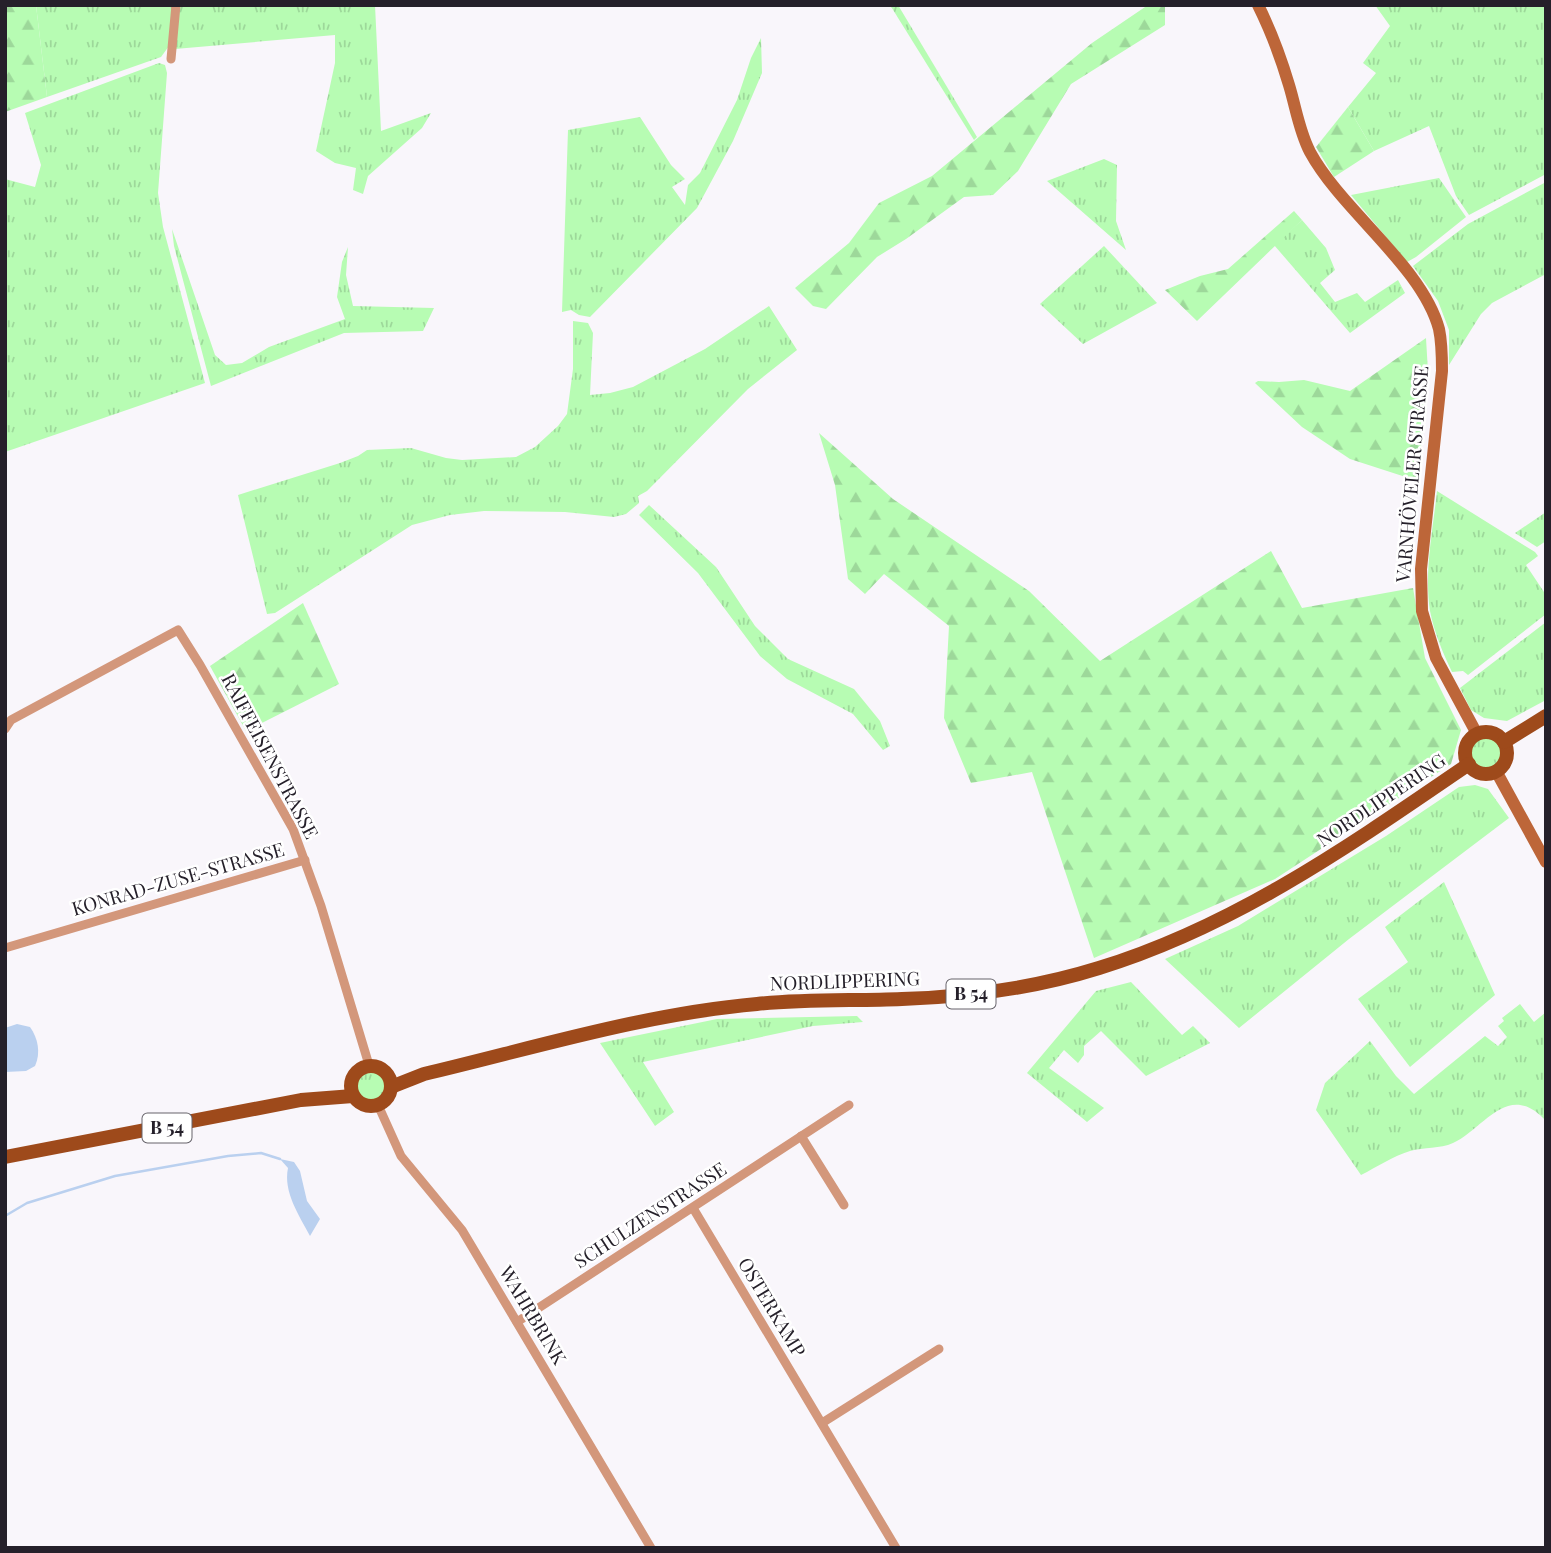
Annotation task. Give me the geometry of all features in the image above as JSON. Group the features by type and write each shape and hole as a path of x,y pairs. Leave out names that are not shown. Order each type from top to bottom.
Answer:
{"main road":[{"path":"1504,742 1546,716"},
{"path":"1492,733 1504,742 1507,756 1496,771 1481,773 1469,764 1465,750 1469,740 1477,734 1492,733"},
{"name":"NORDLIPPERING","path":"390,1081 695,1011 780,1002 966,995 1012,989 1097,969 1191,934 1283,886 1469,764"},
{"path":"369,1065 382,1069 390,1081 386,1099 379,1105 365,1105 352,1090 357,1070 369,1065"},
{"name":"B 54","path":"5,1157 352,1090"}],"street":[{"path":"171,59 176,5"},
{"name":"VARNHÖVELER STRASSE","path":"1258,5 1284,66 1308,148 1335,187 1417,285 1432,309 1438,328 1442,346 1442,372 1421,569 1422,611 1436,658 1477,734"},
{"name":"RAIFFEISENSTRASSE","path":"5,729 11,720 178,629 293,829 369,1065"},
{"path":"1496,771 1546,862"},
{"name":"KONRAD-ZUSE-STRASSE","path":"5,948 305,860"},
{"name":"WAHRBRINK","path":"379,1105 401,1156 462,1230 651,1548"},
{"name":"SCHULZENSTRASSE","path":"517,1322 849,1105"},
{"path":"801,1136 845,1205"},
{"name":"OSTERKAMP","path":"693,1208 896,1548"},
{"path":"822,1423 939,1349"}],"green space":[{"path":"5,5 36,5 47,97 5,112"},
{"path":"36,5 174,5 169,46 161,57 47,97"},
{"path":"179,5 375,5 381,131 431,113 422,128 368,176 363,194 353,190 356,168 335,163 316,151 335,63 335,35 175,49"},
{"path":"890,5 898,5 977,137 974,140"},
{"path":"1148,5 1165,5 1165,25 1071,84 1018,171 993,195 964,197 877,257 826,309 813,306 795,288 849,243 879,203 932,176 1092,43"},
{"path":"1375,5 1546,5 1546,174 1469,215 1456,196 1429,126 1374,151 1348,107 1376,73 1363,63 1390,26"},
{"path":"761,38 762,73 733,141 697,208 590,317 571,310 562,312 568,130 640,117 671,165 685,179 672,187 685,205 688,185 700,173 737,100 751,58"},
{"path":"159,63 165,65 167,73 158,193 163,227 205,383 5,452 5,179 35,187 41,165 25,113"},
{"path":"1348,107 1374,151 1334,177 1316,147"},
{"path":"1104,159 1117,165 1116,221 1126,250 1047,181"},
{"path":"1439,178 1466,217 1407,262 1351,195"},
{"path":"1546,182 1546,274 1492,303 1481,314 1449,365 1449,330 1438,301 1413,266 1468,224"},
{"path":"1294,211 1302,220 1197,321 1165,290 1200,276 1228,269"},
{"path":"1302,220 1326,248 1335,270 1320,283 1335,302 1357,293 1365,302 1398,280 1405,293 1350,333 1274,245"},
{"path":"172,229 215,355 226,365 242,363 269,347 345,319 337,297 342,262 348,247 346,275 353,306 434,308 423,331 344,333 211,386 174,246"},
{"path":"1104,246 1157,303 1083,344 1040,304"},
{"path":"769,306 797,350 748,389 647,491 638,496 639,503 626,514 614,517 565,512 484,511 450,515 412,525 275,613 267,614 238,495 340,463 367,450 411,448 462,460 516,457 535,447 567,414 573,369 573,321 588,323 593,333 590,395 633,387 705,349"},
{"path":"1426,338 1428,372 1418,481 1350,459 1302,427 1255,383 1304,380 1350,391"},
{"path":"819,433 893,499 1029,591 1100,661 1271,551 1302,608 1413,588 1425,658 1461,730 1451,764 1275,879 1094,958 1032,772 971,783 944,718 949,626 884,574 865,594 848,579 835,485"},
{"path":"1437,491 1535,552 1538,556 1526,565 1546,595 1546,614 1468,675 1463,671 1452,672 1430,611 1429,566"},
{"path":"649,505 716,567 755,626 788,659 854,689 880,721 890,746 883,750 853,714 787,679 760,656 698,573 639,515"},
{"path":"1546,512 1546,541 1537,547 1515,533"},
{"path":"303,603 339,684 246,731 210,666"},
{"path":"1546,622 1546,700 1507,721 1484,718 1471,710 1460,688"},
{"path":"1486,737 1498,741 1502,753 1498,765 1486,769 1474,765 1470,753 1474,741"},
{"path":"1475,785 1488,789 1509,818 1349,939 1239,1028 1165,959 1238,926 1386,836 1459,787"},
{"path":"1444,882 1495,995 1410,1067 1358,999 1408,962 1385,927"},
{"path":"1131,982 1182,1035 1193,1026 1210,1043 1146,1076 1101,1031 1084,1046 1084,1055 1078,1063 1064,1050 1049,1068 1104,1108 1087,1122 1027,1073 1096,991"},
{"path":"1520,1004 1534,1022 1546,1012 1546,1121 1532,1109 1520,1105 1508,1106 1453,1143 1404,1153 1361,1175 1316,1110 1325,1083 1370,1041 1396,1076 1414,1094 1485,1036 1498,1046 1507,1037 1498,1026 1504,1021 1502,1018"},
{"path":"857,1016 863,1022 813,1026 643,1062 674,1112 655,1126 600,1043 717,1019"},
{"path":"371,1070 382,1075 387,1086 382,1097 371,1102 360,1097 355,1086 360,1075"}],"water":[{"path":"17,1024 30,1027 33,1031 38,1046 37,1061 35,1066 26,1071 5,1072 5,1028"},
{"path":"280,1159 294,1162 300,1171 307,1201 320,1219 310,1236 290,1195 288,1168"}],"waterway":[{"path":"5,1216 27,1203 115,1176 228,1156 261,1153 280,1159"}]}
